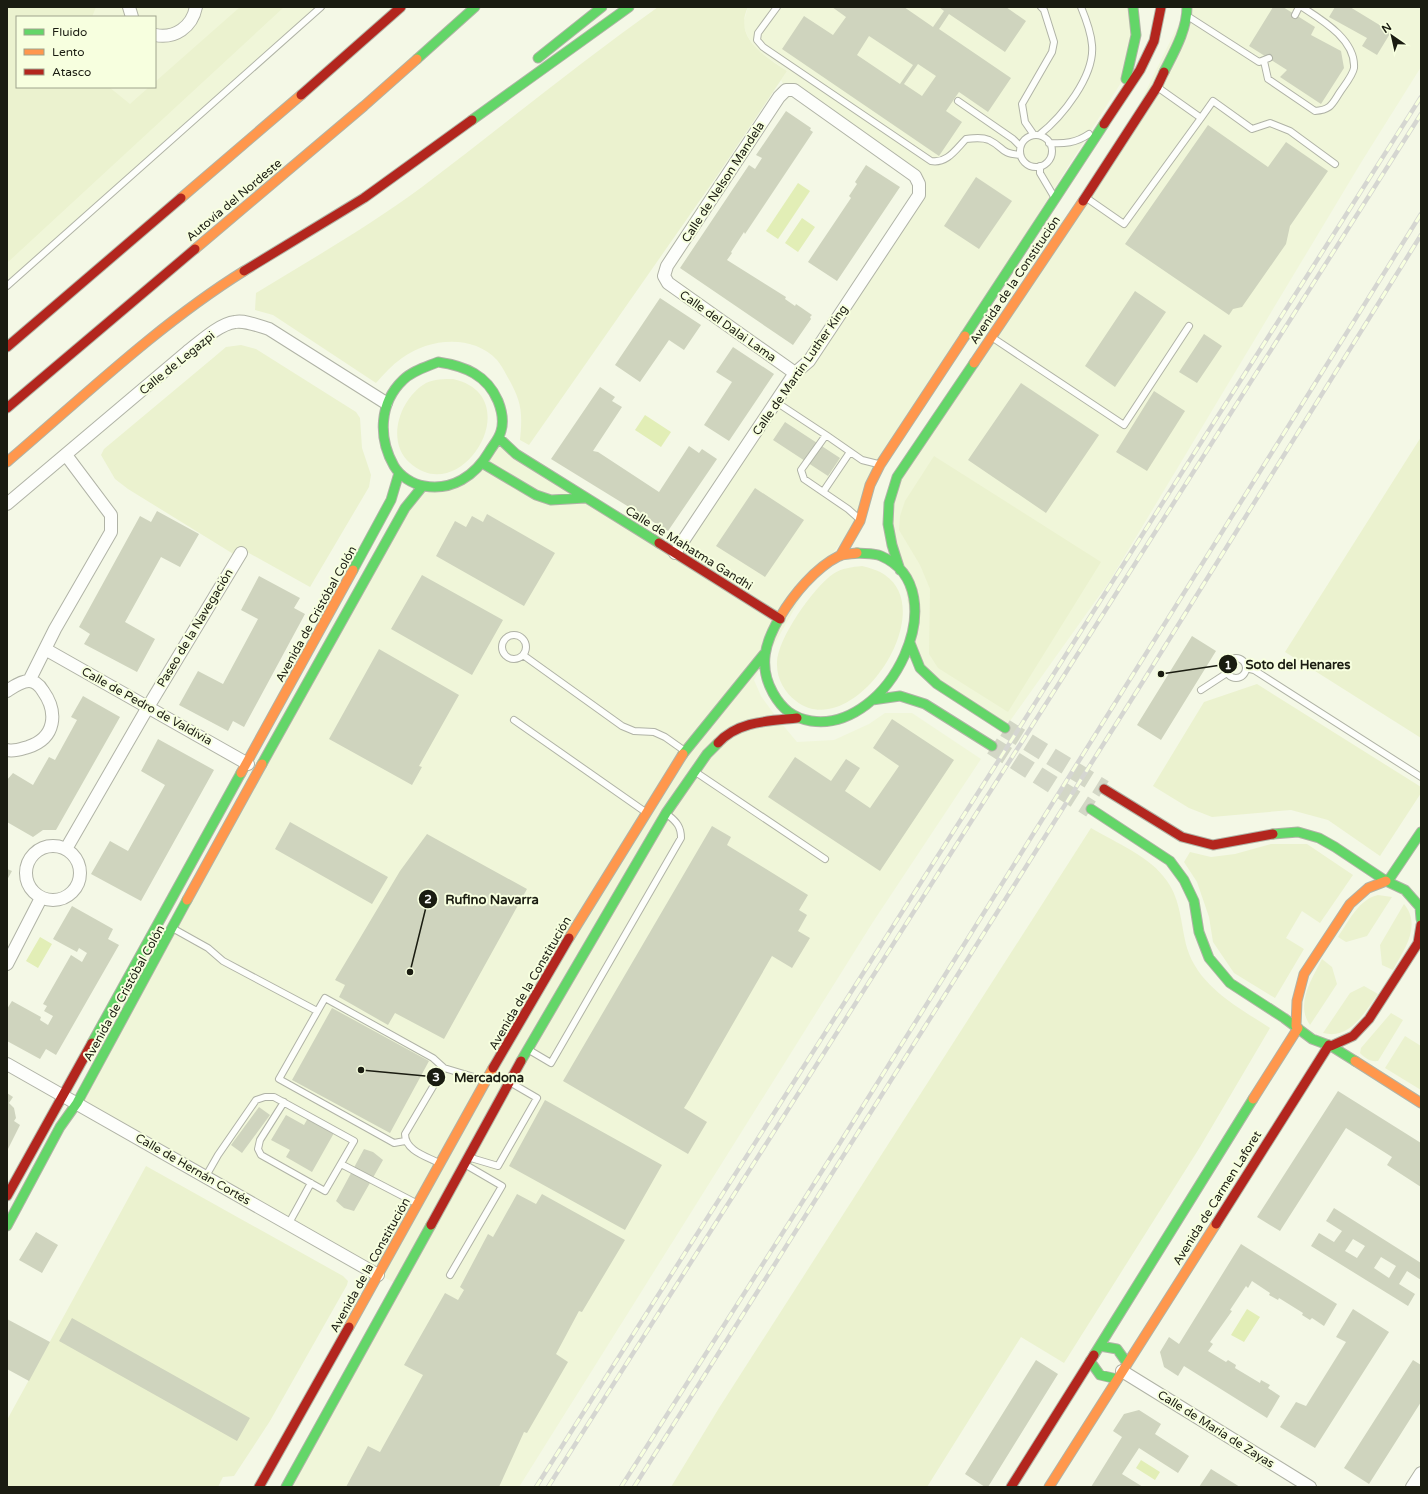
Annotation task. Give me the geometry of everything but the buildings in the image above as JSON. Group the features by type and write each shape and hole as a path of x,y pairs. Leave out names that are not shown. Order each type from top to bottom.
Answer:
{"main road":[{"path":"7,347 327,73 401,7"},
{"name":"Autovía del Nordeste","path":"7,408 364,106 475,7"},
{"path":"531,65 602,7"},
{"path":"7,462 143,346 214,290 364,198 629,7"},
{"path":"1118,102 1129,70 1136,35 1133,7"},
{"name":"Avenida de la Constitución","path":"840,556 860,520 870,485 880,465 1140,70 1154,41 1161,7"},
{"name":"Avenida de la Constitución","path":"900,570 889,540 886,520 888,498 896,477 1086,197 1157,87 1177,46 1187,11"},
{"path":"405,168 519,74"},
{"path":"438,362 460,365 475,374 490,386 498,401 502,414 502,430 499,438 482,463 469,476 453,483 437,487 422,487 409,481 399,473 391,462 383,443 382,424 386,403 403,381 422,368 438,362"},
{"name":"Calle de Mahatma Gandhi","path":"499,438 516,454 584,498 780,619"},
{"path":"482,463 536,495 551,500 584,498"},
{"name":"Avenida de Cristóbal Colón","path":"7,1196 50,1121 62,1094 248,764 391,500 399,473"},
{"name":"Avenida de Cristóbal Colón","path":"7,1226 60,1127 77,1103 259,770 405,508 422,487"},
{"path":"286,1487 528,1049 636,862 666,813 694,772 723,737 740,727 770,719 797,718 817,724 844,718 872,700 897,672 910,643 916,613 913,591 900,570 881,556 857,552 840,556 813,576 794,597 769,638 764,654 765,674 772,693 783,707 797,718"},
{"path":"910,643 920,668 937,684 1005,728"},
{"name":"Avenida de la Constitución","path":"259,1487 528,1006 645,812 685,751 764,654"},
{"path":"872,700 900,696 925,704 992,746"},
{"path":"248,764 259,770"},
{"path":"1104,789 1182,837 1213,845 1274,834 1298,832 1319,838 1335,846 1387,881 1405,890 1420,904 1421,919"},
{"path":"1090,809 1170,861 1184,880 1194,901 1199,932 1209,958 1230,984 1297,1027 1312,1039 1330,1045 1421,1103"},
{"path":"1297,1027 1297,1001 1304,974 1350,904 1368,888 1387,881 1421,832"},
{"path":"1330,1045 1353,1036 1370,1019 1418,943 1421,925"},
{"name":"Avenida de Carmen Laforet","path":"1011,1487 1297,1027"},
{"name":"Avenida de Carmen Laforet","path":"1049,1487 1330,1045"},
{"path":"1090,1361 1099,1375 1108,1379 1122,1371 1117,1349 1100,1346"}],"street":[{"path":"156,35 162,36 175,34 187,26 194,16 196,7"},
{"name":"Calle de Martin Luther King","path":"675,553 796,373 809,361 919,195 919,184 915,176 794,90 786,90"},
{"name":"Calle de Nelson Mandela","path":"664,276 667,266 779,97 786,90"},
{"name":"Calle del Dalai Lama","path":"664,276 668,284 796,373"},
{"name":"Calle de Legazpi","path":"7,504 214,331 235,322 254,324 269,329 386,403"},
{"path":"29,681 45,649 111,532 111,516 66,455"},
{"name":"Paseo de la Navegación","path":"66,849 148,707 240,553"},
{"name":"Calle de Pedro de Valdivia","path":"45,649 248,764"},
{"path":"7,691 17,684 29,681 38,684 51,702 53,713 52,726 45,737 33,746 19,750 7,750"},
{"path":"54,846 66,849 76,859 80,872 78,886 68,896 55,900 41,898 30,889 26,874 28,861 40,849 54,846"},
{"path":"7,964 41,898"},
{"name":"Calle de Hernán Cortés","path":"7,1064 289,1223 378,1275"},
{"name":"Calle de María de Zayas","path":"1122,1371 1310,1487"},
{"path":"1412,1487 1421,1473"}],"lane":[{"path":"7,286 320,7"},
{"path":"777,7 758,33 757,40 763,47 931,161 940,163 966,139 979,138 989,140 1006,154 1020,155"},
{"path":"1041,7 1044,10 1054,42 1052,52 1022,104 1025,122 1037,135 1049,142 1070,143 1080,141 1106,122"},
{"path":"1049,142 1051,154 1045,163 1040,166 1032,166 1025,162 1020,155 1020,146 1025,138 1037,135 1057,119 1087,75 1092,57 1092,45 1082,7"},
{"path":"1187,11 1259,62 1266,60 1268,79 1315,111 1324,111 1331,106 1354,69 1352,56 1346,43 1322,21 1300,7 1295,15"},
{"path":"1157,87 1201,118"},
{"path":"958,101 1013,139 1020,146"},
{"path":"1086,197 1124,224 1213,101 1252,129 1270,123 1290,131 1334,164"},
{"path":"1040,166 1040,173 1051,190 1055,201"},
{"path":"991,337 1124,425 1189,326"},
{"path":"776,402 862,460 880,465"},
{"path":"826,435 801,470 804,479 848,509 860,520"},
{"path":"823,492 850,452"},
{"path":"523,655 622,726 634,732 654,732 665,737 685,751"},
{"path":"1234,658 1243,660 1246,668 1245,673 1238,678 1230,676 1227,673 1226,663 1234,658"},
{"path":"1246,668 1254,670 1421,777"},
{"path":"1201,690 1227,673"},
{"path":"514,720 645,812"},
{"path":"694,772 825,859"},
{"path":"528,1049 551,1063 681,838 678,823 666,813"},
{"path":"173,928 208,948 223,961 317,1011"},
{"path":"405,1141 394,1143 336,1107 279,1079 325,998 433,1058 444,1068 487,1081"},
{"path":"440,1164 409,1147 405,1141 405,1134 444,1068"},
{"path":"466,1161 498,1166 538,1098 510,1082"},
{"path":"206,1176 218,1155 256,1100 265,1097 274,1097 284,1102 354,1141 325,1191 261,1155 258,1149 260,1140 284,1102"},
{"path":"450,1275 502,1186 466,1161"},
{"path":"341,1164 418,1204"},
{"path":"289,1223 311,1183"}],"shaded area":[{"path":"7,7 321,7 7,286"},
{"path":"7,7 96,7 92,16 16,16 16,88 110,88 130,104 148,88 156,88 156,81 240,7 284,7 7,263"},
{"path":"658,7 748,7 744,18 748,37 761,52 787,71 717,176 529,445 520,440 520,406 512,384 497,360 476,346 451,342 425,346 413,351 398,361 376,383 273,315 255,310 256,293 340,242 422,187 598,51"},
{"path":"748,7 1133,7 1129,70 892,446 860,521 813,576 754,680 761,696 797,742 834,740 869,724 885,713 912,713 981,759 873,922 519,1487 286,1487 398,1285 77,1103 422,487 453,483 499,438 675,553 919,184 786,90 781,80 787,71 756,49 748,37 743,24"},
{"path":"1187,7 1421,7 1421,67 1362,161 1109,582 1005,728 920,668 888,498 1117,150"},
{"path":"798,183 810,191 778,239 766,231"},
{"path":"802,218 815,227 798,252 785,243"},
{"path":"241,345 256,349 356,412 360,418 362,448 371,475 369,487 310,587 240,548 235,555 128,489 115,479 101,455 104,449 226,347"},
{"path":"453,379 475,389 486,406 487,425 480,445 467,462 449,472 430,474 410,463 402,454 398,443 397,432 399,420 409,399 426,383"},
{"path":"645,415 671,432 661,447 635,430"},
{"path":"1421,437 1421,738 1285,652"},
{"path":"934,456 1101,562 1008,712 938,668 929,654 930,589 920,565 899,530 900,516 905,501"},
{"path":"862,566 877,570 885,575 900,593 903,617 896,643 882,669 864,690 841,705 818,710 796,701 785,690 777,670 778,655 782,642 797,615 816,590 833,574 840,570"},
{"path":"1257,684 1421,787 1421,793 1380,856 1328,820 1291,810 1212,817 1189,808 1153,786 1204,702"},
{"path":"1091,828 1142,857 1160,872 1172,888 1180,913 1187,948 1193,962 1201,974 1221,995 1270,1028 1200,1147 1064,1363 1021,1337 927,1487 671,1487 719,1408"},
{"path":"1271,844 1307,844 1353,875 1320,923 1302,911 1286,938 1304,949 1275,998 1234,973 1213,942 1209,917 1197,882 1184,862 1190,852 1211,857 1235,854"},
{"path":"1378,895 1392,897 1367,936 1346,942 1338,937 1350,918 1360,906 1371,897"},
{"path":"1404,904 1409,912 1411,929 1406,946 1393,970 1382,965 1380,945"},
{"path":"40,937 52,944 38,968 26,961"},
{"path":"1322,959 1332,967 1337,984 1310,1025 1304,1009 1305,1000 1310,983"},
{"path":"1364,986 1378,994 1362,1017 1349,1029 1341,1033 1323,1033 1350,993"},
{"path":"1391,1013 1403,1020 1378,1061 1368,1059 1360,1053 1361,1048"},
{"path":"1405,1036 1421,1046 1421,1090 1385,1068"},
{"path":"146,1166 343,1276 348,1281 347,1285 270,1421 234,1476 223,1477 218,1487 7,1487 7,1420"},
{"path":"1247,1309 1260,1317 1244,1342 1231,1335"},
{"path":"1141,1460 1160,1472 1155,1480 1136,1468"}],"tunnel":[{"path":"1005,728 1104,789"},
{"path":"992,746 1091,809"}],"railway":[{"path":"536,1487 1421,97"},
{"path":"548,1487 1421,114"},
{"path":"621,1487 838,1146 1421,214"},
{"path":"634,1487 1142,683 1421,235"}],"traffic: fast":[{"path":"417,59 475,7"},
{"path":"538,58 602,7"},
{"path":"472,120 629,7"},
{"path":"1126,79 1136,35 1133,7"},
{"path":"1164,72 1176,49 1185,24 1187,7"},
{"path":"965,336 1104,124"},
{"path":"438,362 466,369 474,373 488,384 498,401 502,424 501,431 497,439 483,461 470,475 453,484 434,487 415,483 403,476 397,470 389,455 383,433 385,410 395,389 407,377 438,362"},
{"path":"900,570 892,545 888,524 889,503 897,477 974,363"},
{"path":"499,438 516,454 659,543"},
{"path":"482,463 536,495 551,500 585,498"},
{"path":"353,570 391,500 399,473"},
{"path":"262,764 405,508 422,487"},
{"path":"780,617 770,636 765,654 768,683 780,704 793,715 811,721 840,719 866,705 888,683 904,655 914,626 914,597 903,573 881,556 857,553"},
{"path":"910,643 920,668 937,684 1005,728"},
{"path":"683,754 764,654"},
{"path":"872,700 900,696 925,704 992,746"},
{"path":"521,1061 666,813 707,754 718,743"},
{"path":"92,1043 241,773"},
{"path":"1091,809 1170,861 1184,880 1194,901 1199,932 1209,958 1230,983 1284,1018 1312,1039 1331,1046 1355,1061"},
{"path":"1273,834 1298,832 1319,838 1335,847 1386,881 1405,890 1420,907 1421,919"},
{"path":"1388,881 1421,832"},
{"path":"7,1226 60,1127 77,1103 187,900"},
{"path":"1094,1355 1253,1099"},
{"path":"286,1487 431,1225"},
{"path":"1100,1346 1117,1349 1127,1363"},
{"path":"1090,1361 1100,1375 1117,1379"}],"traffic: slow":[{"path":"195,249 364,106 417,59"},
{"path":"181,198 301,95"},
{"path":"974,363 1083,201"},
{"path":"7,462 122,362 182,314 244,271"},
{"path":"840,556 860,521 870,485 880,465 965,336"},
{"path":"780,617 798,591 821,568 839,556 857,553"},
{"path":"241,773 353,570"},
{"path":"569,938 683,754"},
{"path":"187,900 262,764"},
{"path":"1296,1026 1297,1001 1304,974 1350,904 1368,888 1386,881"},
{"path":"1253,1099 1298,1028"},
{"path":"1355,1061 1421,1103"},
{"path":"349,1327 493,1068"},
{"path":"1049,1487 1216,1224"}],"traffic: jam":[{"path":"301,95 401,7"},
{"path":"1104,124 1140,70 1154,41 1161,7"},
{"path":"1083,201 1157,87 1164,72"},
{"path":"244,271 364,198 472,120"},
{"path":"7,347 181,198"},
{"path":"7,408 195,249"},
{"path":"659,543 780,619"},
{"path":"718,743 735,730 744,726 765,721 797,718"},
{"path":"1104,789 1182,837 1213,845 1273,834"},
{"path":"1331,1046 1353,1036 1369,1019 1418,943 1421,925"},
{"path":"493,1068 569,938"},
{"path":"7,1196 92,1043"},
{"path":"1216,1224 1329,1045"},
{"path":"431,1225 521,1061"},
{"path":"259,1487 349,1327"},
{"path":"1011,1487 1094,1355"}],"place":[{"name":"Soto del Henares","path":"1161,674"},
{"name":"Rufino Navarra","path":"410,972"},
{"name":"Mercadona","path":"361,1070"}]}
